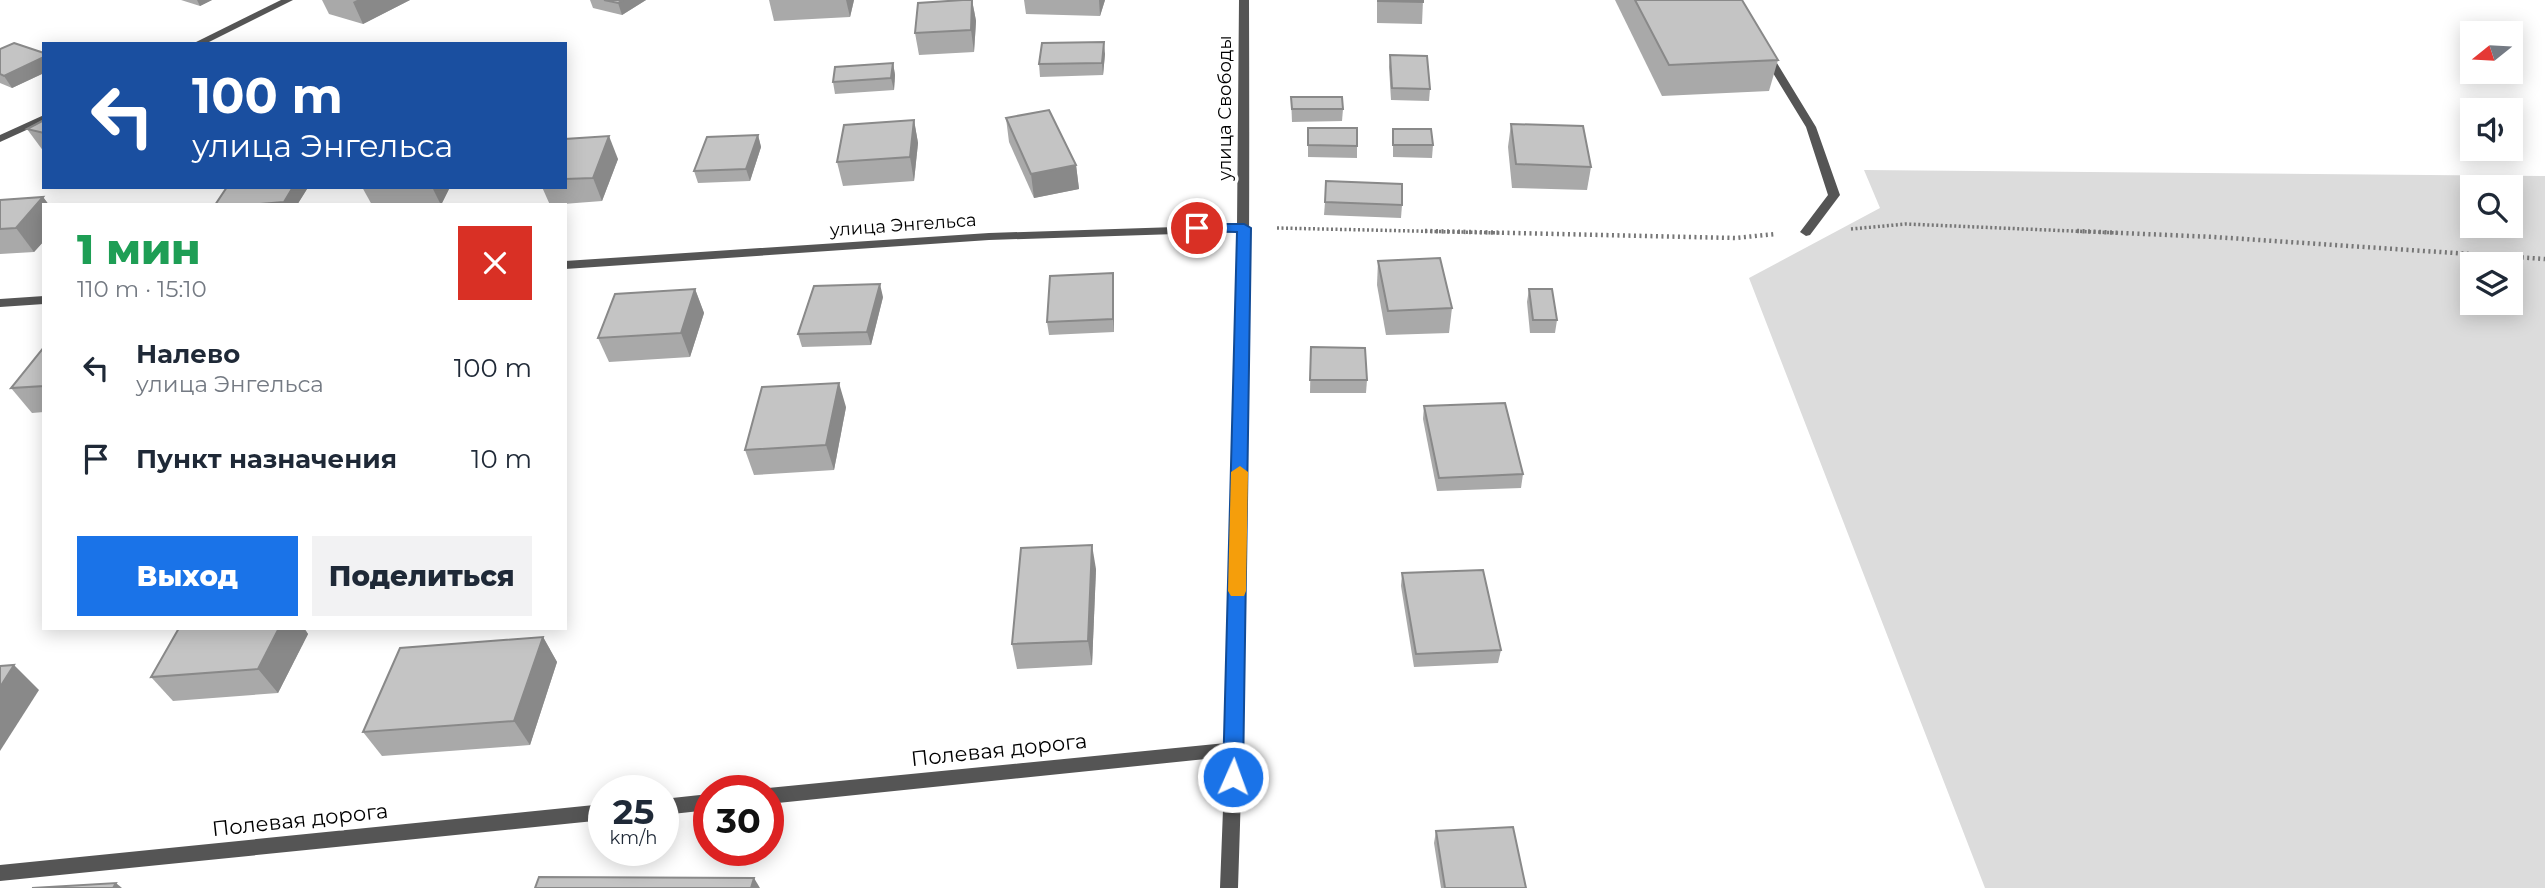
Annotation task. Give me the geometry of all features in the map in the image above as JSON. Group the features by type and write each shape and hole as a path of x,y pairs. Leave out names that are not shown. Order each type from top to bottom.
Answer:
{"street":[{"path":"201,42 288,0"},
{"name":"улица Свободы","path":"1229,888 1244,228 1244,0"},
{"path":"1760,44 1811,127 1834,195 1806,232"},
{"path":"0,139 42,119"},
{"name":"улица Энгельса","path":"567,265 1045,233 1141,228 1244,228"},
{"path":"0,303 42,300"},
{"name":"Полевая дорога","path":"784,794 1234,749"},
{"name":"Полевая дорога","path":"0,873 588,815"}],"path":[{"path":"1244,228 1735,237 1906,225 2214,237 2545,259"}],"shaded area":[{"path":"1864,170 2460,175 2460,238 2523,238 2523,176 2545,176 2545,888 1985,888 1749,278 1880,208"}],"building":[{"path":"972,0 971,30 915,33 918,3"},
{"path":"1423,0 1423,2 1378,1"},
{"path":"1635,0 1742,0 1778,60 1669,65"},
{"path":"1104,42 1102,63 1039,64 1042,43"},
{"path":"14,43 42,52 42,58 4,76 0,74 0,49"},
{"path":"1390,55 1427,56 1430,89 1392,88"},
{"path":"893,63 891,78 833,82 835,67"},
{"path":"1291,97 1342,97 1343,109 1292,109"},
{"path":"1049,110 1076,165 1031,174 1006,118"},
{"path":"914,120 910,157 837,162 844,125"},
{"path":"42,121 42,133 27,129"},
{"path":"1511,124 1583,126 1591,167 1516,164"},
{"path":"1308,128 1357,128 1357,146 1308,145"},
{"path":"1393,129 1431,129 1433,145 1393,145"},
{"path":"758,135 746,169 694,171 707,137"},
{"path":"609,136 593,178 567,179 567,139"},
{"path":"1326,181 1402,184 1402,205 1325,202"},
{"path":"226,189 292,189 284,202 216,203"},
{"path":"43,197 16,228 0,229 0,200"},
{"path":"1440,258 1452,308 1388,311 1378,261"},
{"path":"1113,273 1113,319 1047,322 1050,276"},
{"path":"880,284 867,332 798,334 814,286"},
{"path":"695,289 681,333 598,338 615,294"},
{"path":"1529,289 1552,289 1557,320 1533,320"},
{"path":"1311,347 1365,348 1367,380 1310,380"},
{"path":"42,349 42,386 11,388"},
{"path":"839,383 826,445 745,450 762,387"},
{"path":"1505,403 1523,474 1439,478 1424,406"},
{"path":"1092,545 1088,641 1012,644 1021,548"},
{"path":"1483,570 1501,650 1416,654 1402,573"},
{"path":"178,630 278,630 258,669 151,677"},
{"path":"543,637 514,721 363,732 400,648"},
{"path":"14,665 0,687 0,666"},
{"path":"1513,827 1526,888 1445,888 1436,831"},
{"path":"539,877 754,878 751,888 535,888"},
{"path":"116,883 113,888 32,888"}],"slow traffic":[{"path":"1237,591 1240,472"}],"route":[{"path":"1197,228 1244,228 1233,777"}]}
